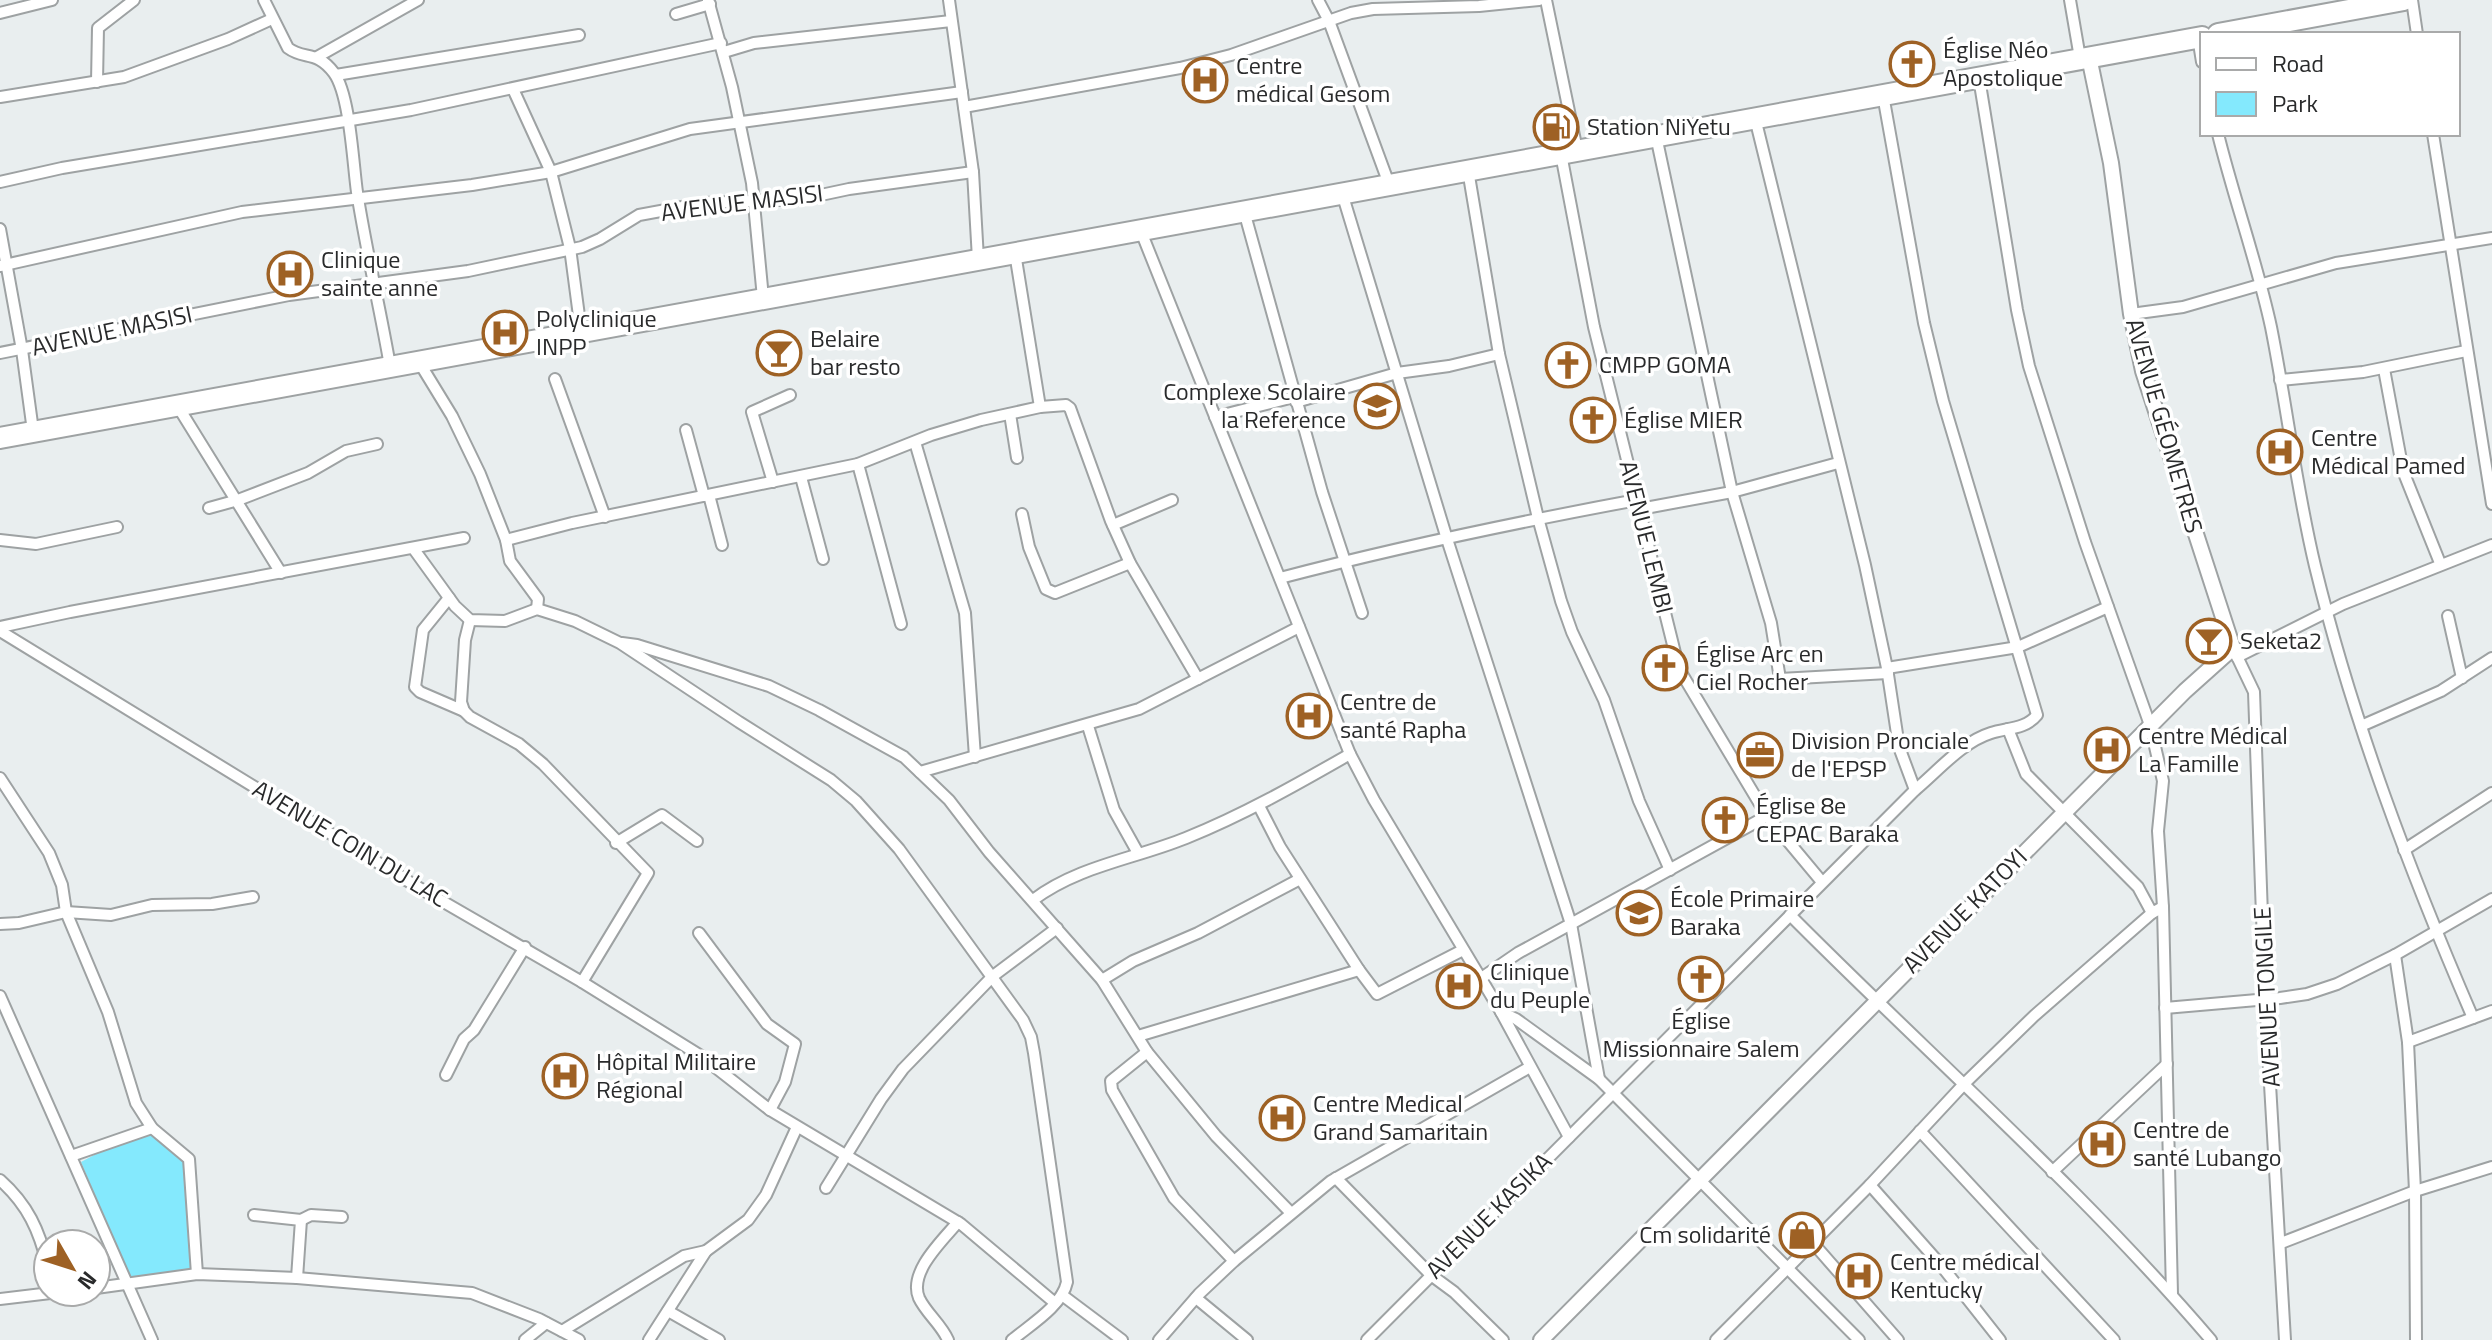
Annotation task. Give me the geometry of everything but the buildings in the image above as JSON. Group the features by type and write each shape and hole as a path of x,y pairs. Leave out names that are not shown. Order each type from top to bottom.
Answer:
{"highway":[{"path":"2228,32 2404,0"},
{"path":"0,438 2200,37"}],"street":[{"path":"0,13 52,0"},
{"path":"97,82 98,28 134,0"},
{"path":"264,0 288,48 317,57 336,75 349,120 358,196 390,366"},
{"path":"317,57 401,4 418,0"},
{"path":"949,0 973,172 978,259"},
{"path":"1318,0 1329,21 1389,184"},
{"path":"964,107 1180,68 1231,55 1373,9 1479,6 1539,0"},
{"name":"AVENUE LEMBI","path":"1546,0 1594,327 1679,669 1767,816 1822,882"},
{"path":"2070,0 2084,58"},
{"path":"2412,0 2417,32"},
{"path":"676,14 709,2 741,122 754,199 763,298"},
{"path":"0,97 124,77 272,19"},
{"path":"0,182 62,168 349,120 722,48 951,21"},
{"path":"336,75 579,35"},
{"name":"AVENUE GÉOMETRES","path":"2084,58 2118,206 2131,314 2143,371 2235,652"},
{"path":"1979,78 2029,366 2150,725 2163,781 2158,831 2163,907 2172,1294"},
{"path":"513,89 551,172 570,248 581,331"},
{"path":"3,265 242,212 472,185 551,172 690,129 962,92"},
{"path":"1883,95 1924,323 1943,401 2018,647"},
{"path":"1755,118 1865,565 1899,747 1915,790"},
{"path":"1656,136 1732,492 1771,623 1780,679 1887,671 2018,647 2108,607"},
{"path":"2219,136 2260,283 2304,517 2361,726 2404,850 2473,1018"},
{"path":"2433,136 2466,351 2487,444 2492,504"},
{"path":"1468,170 1499,354 1538,518 1566,617 1608,709 1639,801 1670,870"},
{"name":"AVENUE MASISI","path":"0,353 289,295 468,271 600,239 639,215 704,203 802,199 849,189 973,172"},
{"path":"1342,193 1447,539 1571,924 1599,1079"},
{"path":"1244,211 1322,492 1362,613"},
{"path":"0,229 3,265 22,350 33,431"},
{"path":"1140,229 1350,754 1501,1012 1569,1137"},
{"path":"2131,314 2183,307 2336,263 2492,238"},
{"path":"1015,253 1040,407"},
{"path":"2280,380 2384,369 2466,351"},
{"path":"1215,417 1397,373 1449,366 1499,354"},
{"path":"418,361 458,428 506,540 510,561 538,599 537,609"},
{"path":"2384,369 2403,471 2440,563"},
{"path":"555,379 605,517"},
{"path":"773,482 752,412 790,395"},
{"path":"177,405 281,573"},
{"path":"506,540 858,464 915,442 1010,414 1066,405 1070,408 1130,563 1198,679"},
{"path":"1010,414 1017,458"},
{"path":"686,430 722,545"},
{"path":"915,442 965,613 975,757"},
{"path":"209,508 308,473 346,451 377,444"},
{"path":"1280,578 1346,560 1538,518 1732,492 1838,463"},
{"path":"858,464 901,624"},
{"path":"801,477 823,559"},
{"path":"1113,525 1172,500"},
{"path":"1022,514 1029,547 1046,589 1051,593 1130,563"},
{"path":"0,540 36,544 117,527"},
{"path":"0,629 70,612 464,538"},
{"path":"2235,652 2440,563 2492,545"},
{"path":"413,548 459,612 470,620 505,621 537,609 575,621 620,643 739,722 803,760 856,801 908,861 993,976 1031,1037 1067,1282 1058,1299 1012,1340"},
{"path":"449,598 423,630 415,687 464,711 519,744 543,764 648,873 582,982"},
{"path":"2448,616 2462,678"},
{"path":"464,711 461,702 465,640 470,620"},
{"path":"920,772 1139,709 1299,627"},
{"name":"AVENUE COIN DU LAC","path":"0,629 416,886 525,947 701,1056 770,1110 958,1222 1058,1299 1122,1340"},
{"path":"620,643 637,645 769,686 904,757 949,800 989,852 1102,980 1147,1052 1225,1146 1291,1213"},
{"name":"AVENUE KASIKA","path":"1367,1340 1915,790 1974,740 2026,725 2037,715 2018,647"},
{"name":"AVENUE KATOYI","path":"1541,1340 2150,725 2235,652"},
{"name":"AVENUE TONGILE","path":"2235,652 2254,692 2265,999 2285,1340"},
{"path":"2361,726 2415,704 2492,658"},
{"path":"1088,726 1114,810 1138,853"},
{"path":"2008,729 2026,774 2138,887 2152,913"},
{"path":"1033,900 1050,887 1075,875 1184,839 1259,806 1350,754"},
{"path":"0,778 49,853 62,885 66,912 108,1012 136,1103 152,1128 189,1159 197,1274"},
{"path":"2404,850 2492,793"},
{"path":"1259,806 1280,847 1375,992 1381,995 1463,950"},
{"path":"616,843 662,815 697,841"},
{"path":"1480,979 1518,953 1767,816"},
{"path":"1102,980 1133,961 1198,933 1300,879"},
{"path":"0,924 19,923 66,912 114,915 152,905 212,904 253,897"},
{"path":"2165,1008 2307,994 2337,984 2395,955 2492,899"},
{"path":"1716,1340 2034,1016 2152,913 2163,907"},
{"path":"1790,915 1875,1001 1965,1083 2172,1294 2211,1340"},
{"path":"826,1188 903,1069 993,976 1057,928"},
{"path":"699,933 767,1024 795,1044 785,1082 770,1110"},
{"path":"446,1075 464,1039 474,1030 525,947"},
{"path":"2395,955 2408,1042 2415,1191 2416,1340"},
{"path":"1138,1036 1359,970"},
{"path":"0,996 2,1008 152,1340"},
{"path":"2408,1042 2492,1011"},
{"path":"1501,1012 1516,1019 1599,1079 1859,1340"},
{"path":"1147,1052 1111,1081 1112,1090 1174,1198 1234,1261"},
{"path":"2052,1172 2167,1064"},
{"path":"1159,1340 1234,1261 1336,1178 1530,1067"},
{"path":"649,1340 706,1251 748,1220 766,1195 797,1127"},
{"path":"71,1156 152,1128"},
{"path":"1920,1131 2114,1340"},
{"path":"2281,1243 2415,1191 2492,1168"},
{"path":"1336,1178 1431,1275 1454,1292 1503,1340"},
{"path":"0,1180 23,1203 37,1228"},
{"path":"1870,1185 1940,1264 2000,1340"},
{"path":"254,1215 301,1220 311,1215 342,1217"},
{"path":"297,1278 301,1220"},
{"path":"948,1340 919,1297 917,1286 921,1271 958,1222"},
{"path":"1813,1243 1898,1340"},
{"path":"562,1331 684,1256 706,1251"},
{"path":"112,1286 197,1274 297,1278 475,1293 579,1340"},
{"path":"0,1299 32,1295"},
{"path":"1196,1298 1247,1340"},
{"path":"668,1311 719,1340"},
{"path":"525,1340 546,1323"}],"green space":[{"path":"153,1135 184,1162 193,1271 130,1279 112,1236 112,1228 109,1228 81,1162 111,1146"}],"place":[{"name":"Église Néo Apostolique","path":"1912,64"},
{"name":"Centre médical Gesom","path":"1205,80"},
{"name":"Station NiYetu","path":"1556,127"},
{"name":"Clinique sainte anne","path":"290,274"},
{"name":"Polyclinique INPP","path":"505,333"},
{"name":"Belaire bar resto","path":"779,353"},
{"name":"CMPP GOMA","path":"1568,365"},
{"name":"Complexe Scolaire la Reference","path":"1377,406"},
{"name":"Église MIER","path":"1593,420"},
{"name":"Centre Médical Pamed","path":"2280,452"},
{"name":"Seketa2","path":"2209,641"},
{"name":"Église Arc en Ciel Rocher","path":"1665,668"},
{"name":"Centre de santé Rapha","path":"1309,716"},
{"name":"Centre Médical La Famille","path":"2107,750"},
{"name":"Division Pronciale de l'EPSP","path":"1760,755"},
{"name":"Église 8e CEPAC Baraka","path":"1725,820"},
{"name":"École Primaire Baraka","path":"1639,913"},
{"name":"Église Missionnaire Salem","path":"1701,979"},
{"name":"Clinique du Peuple","path":"1459,986"},
{"name":"Hôpital Militaire Régional","path":"565,1076"},
{"name":"Centre Medical Grand Samaritain","path":"1282,1118"},
{"name":"Centre de santé Lubango","path":"2102,1144"},
{"name":"Cm solidarité","path":"1802,1235"},
{"name":"Centre médical Kentucky","path":"1859,1276"}]}
